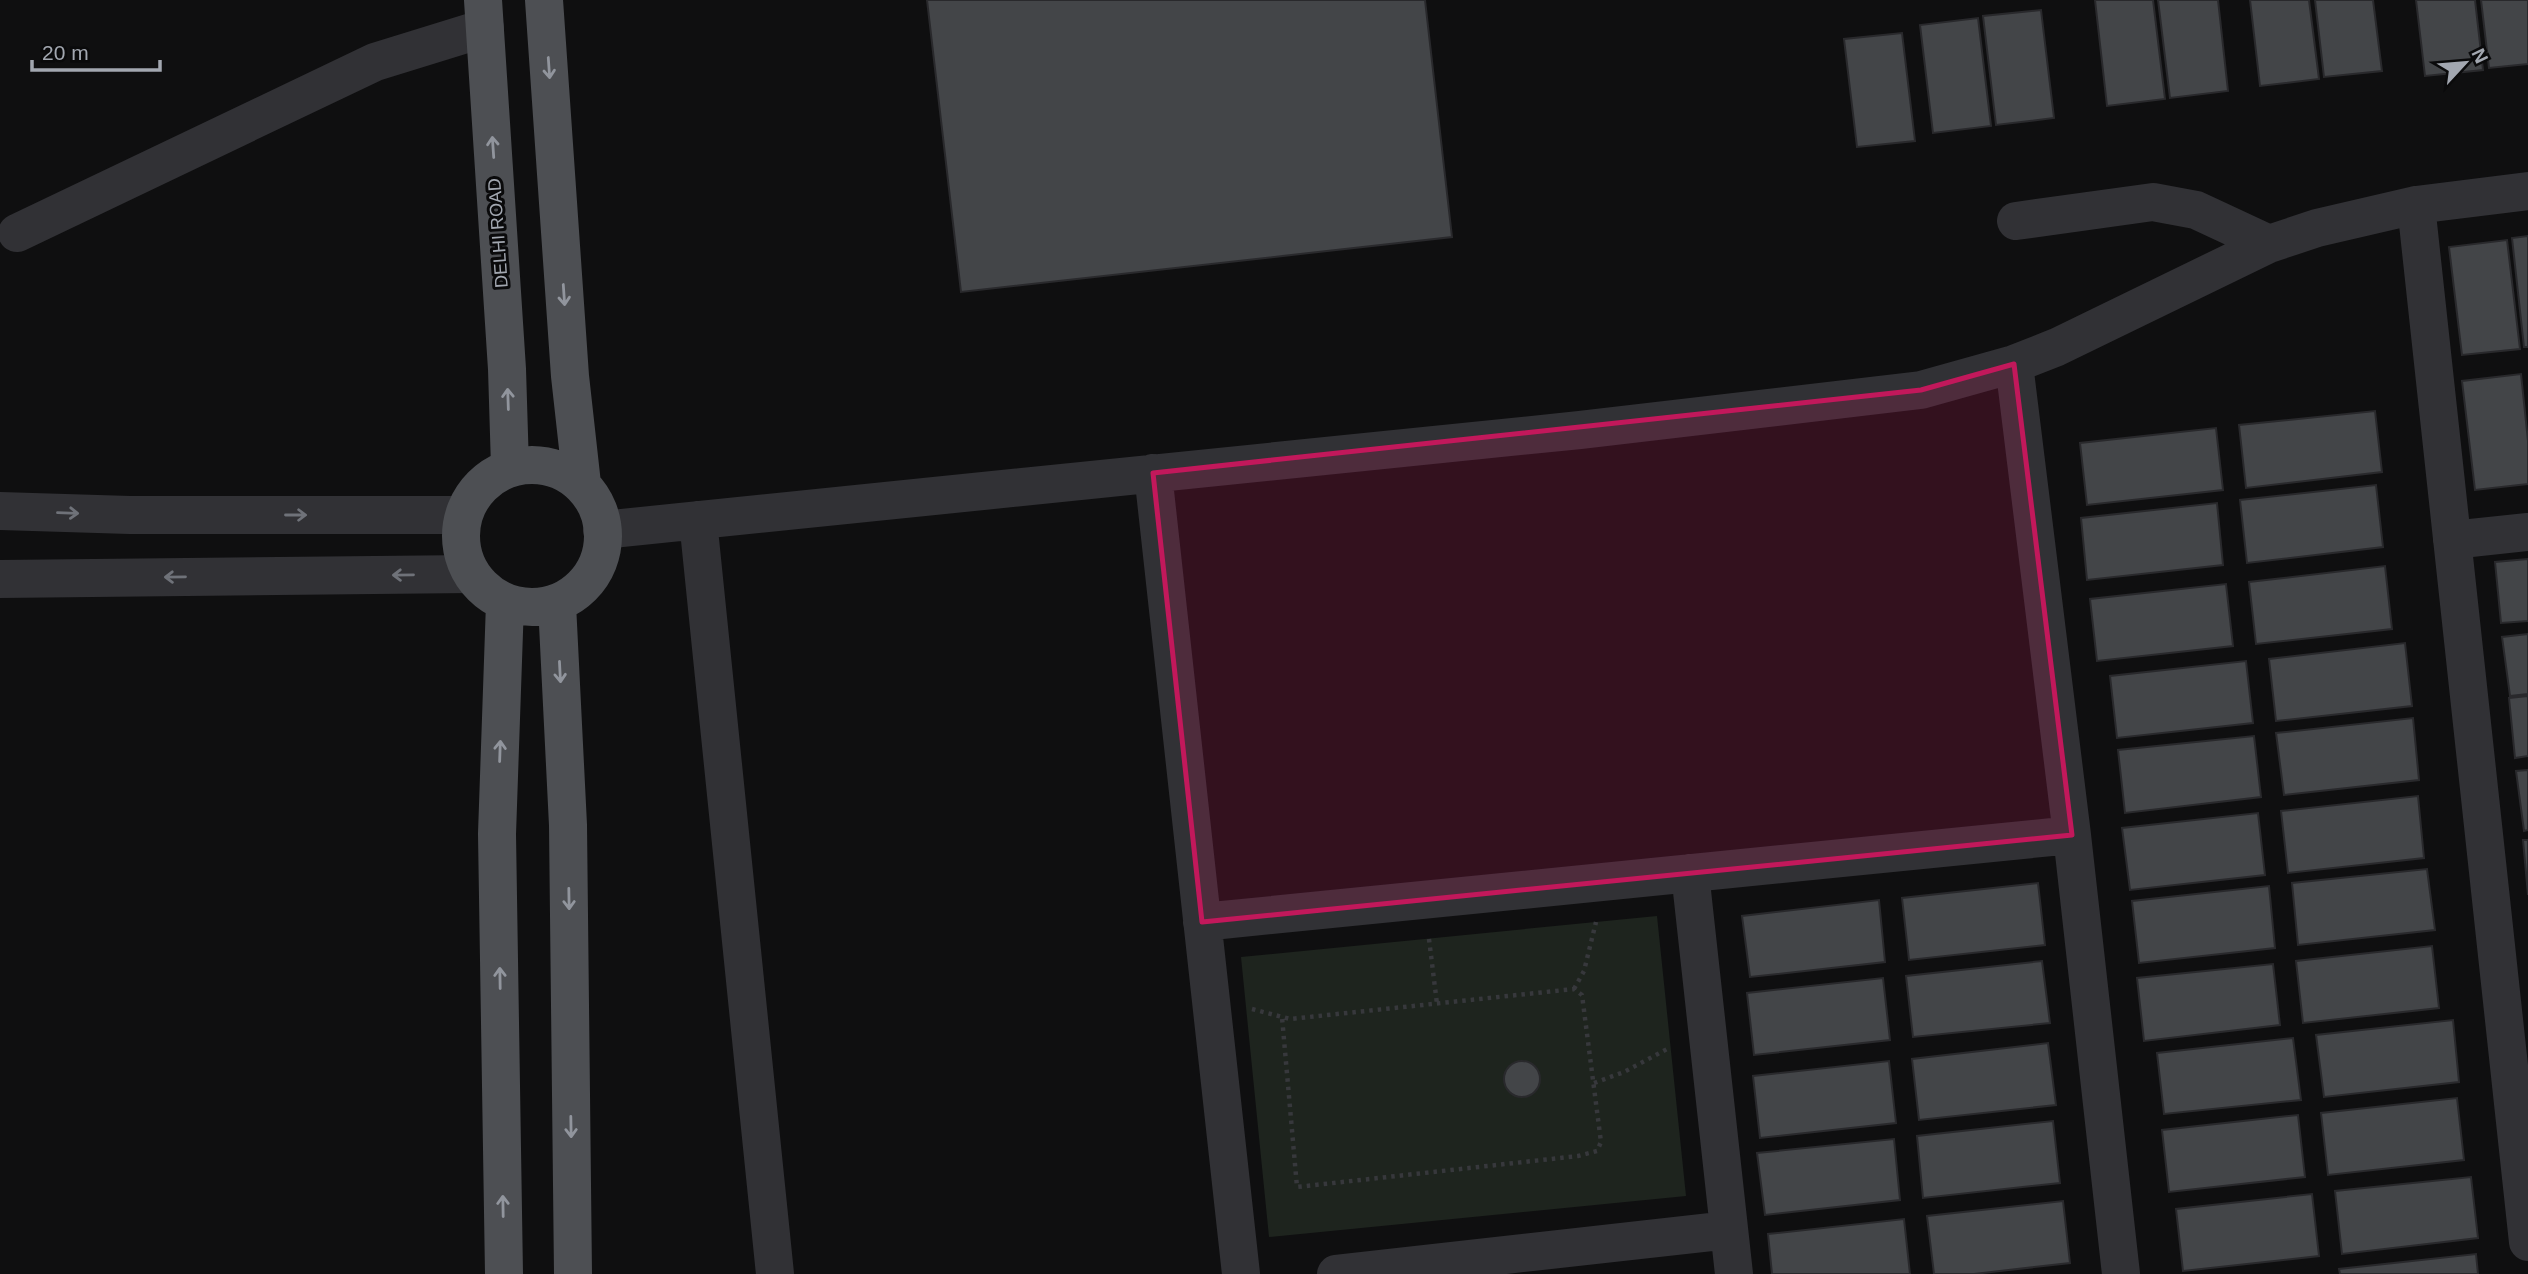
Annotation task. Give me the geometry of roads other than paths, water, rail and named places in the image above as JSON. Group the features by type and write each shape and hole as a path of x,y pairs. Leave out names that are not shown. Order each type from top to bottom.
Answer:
{"main road":[{"path":"544,0 570,376 582,484"},
{"name":"DELHI ROAD","path":"484,14 507,369 510,467"},
{"path":"510,467 552,467 571,475 590,494 602,518 602,552 593,573 570,597 557,604 535,608 505,603 471,574 462,551 463,515 482,484 510,467"},
{"path":"504,1274 497,834 505,603"},
{"path":"557,604 568,825 573,1274"}],"street":[{"path":"17,233 376,62 484,14"},
{"path":"602,530 1580,430 1921,390 2014,365 2057,347 2269,244 2316,228 2416,205 2528,191"},
{"path":"2016,221 2152,202 2196,210 2269,244"},
{"path":"2416,205 2528,1242"},
{"path":"2014,365 2072,835 2121,1274"},
{"path":"1153,473 1241,1274"},
{"path":"0,511 130,515 463,515"},
{"path":"698,520 775,1274"},
{"path":"2452,540 2528,532"},
{"path":"0,579 471,574"},
{"path":"1202,922 2072,835"},
{"path":"1690,873 1734,1274"},
{"path":"1336,1274 1729,1230"}]}
